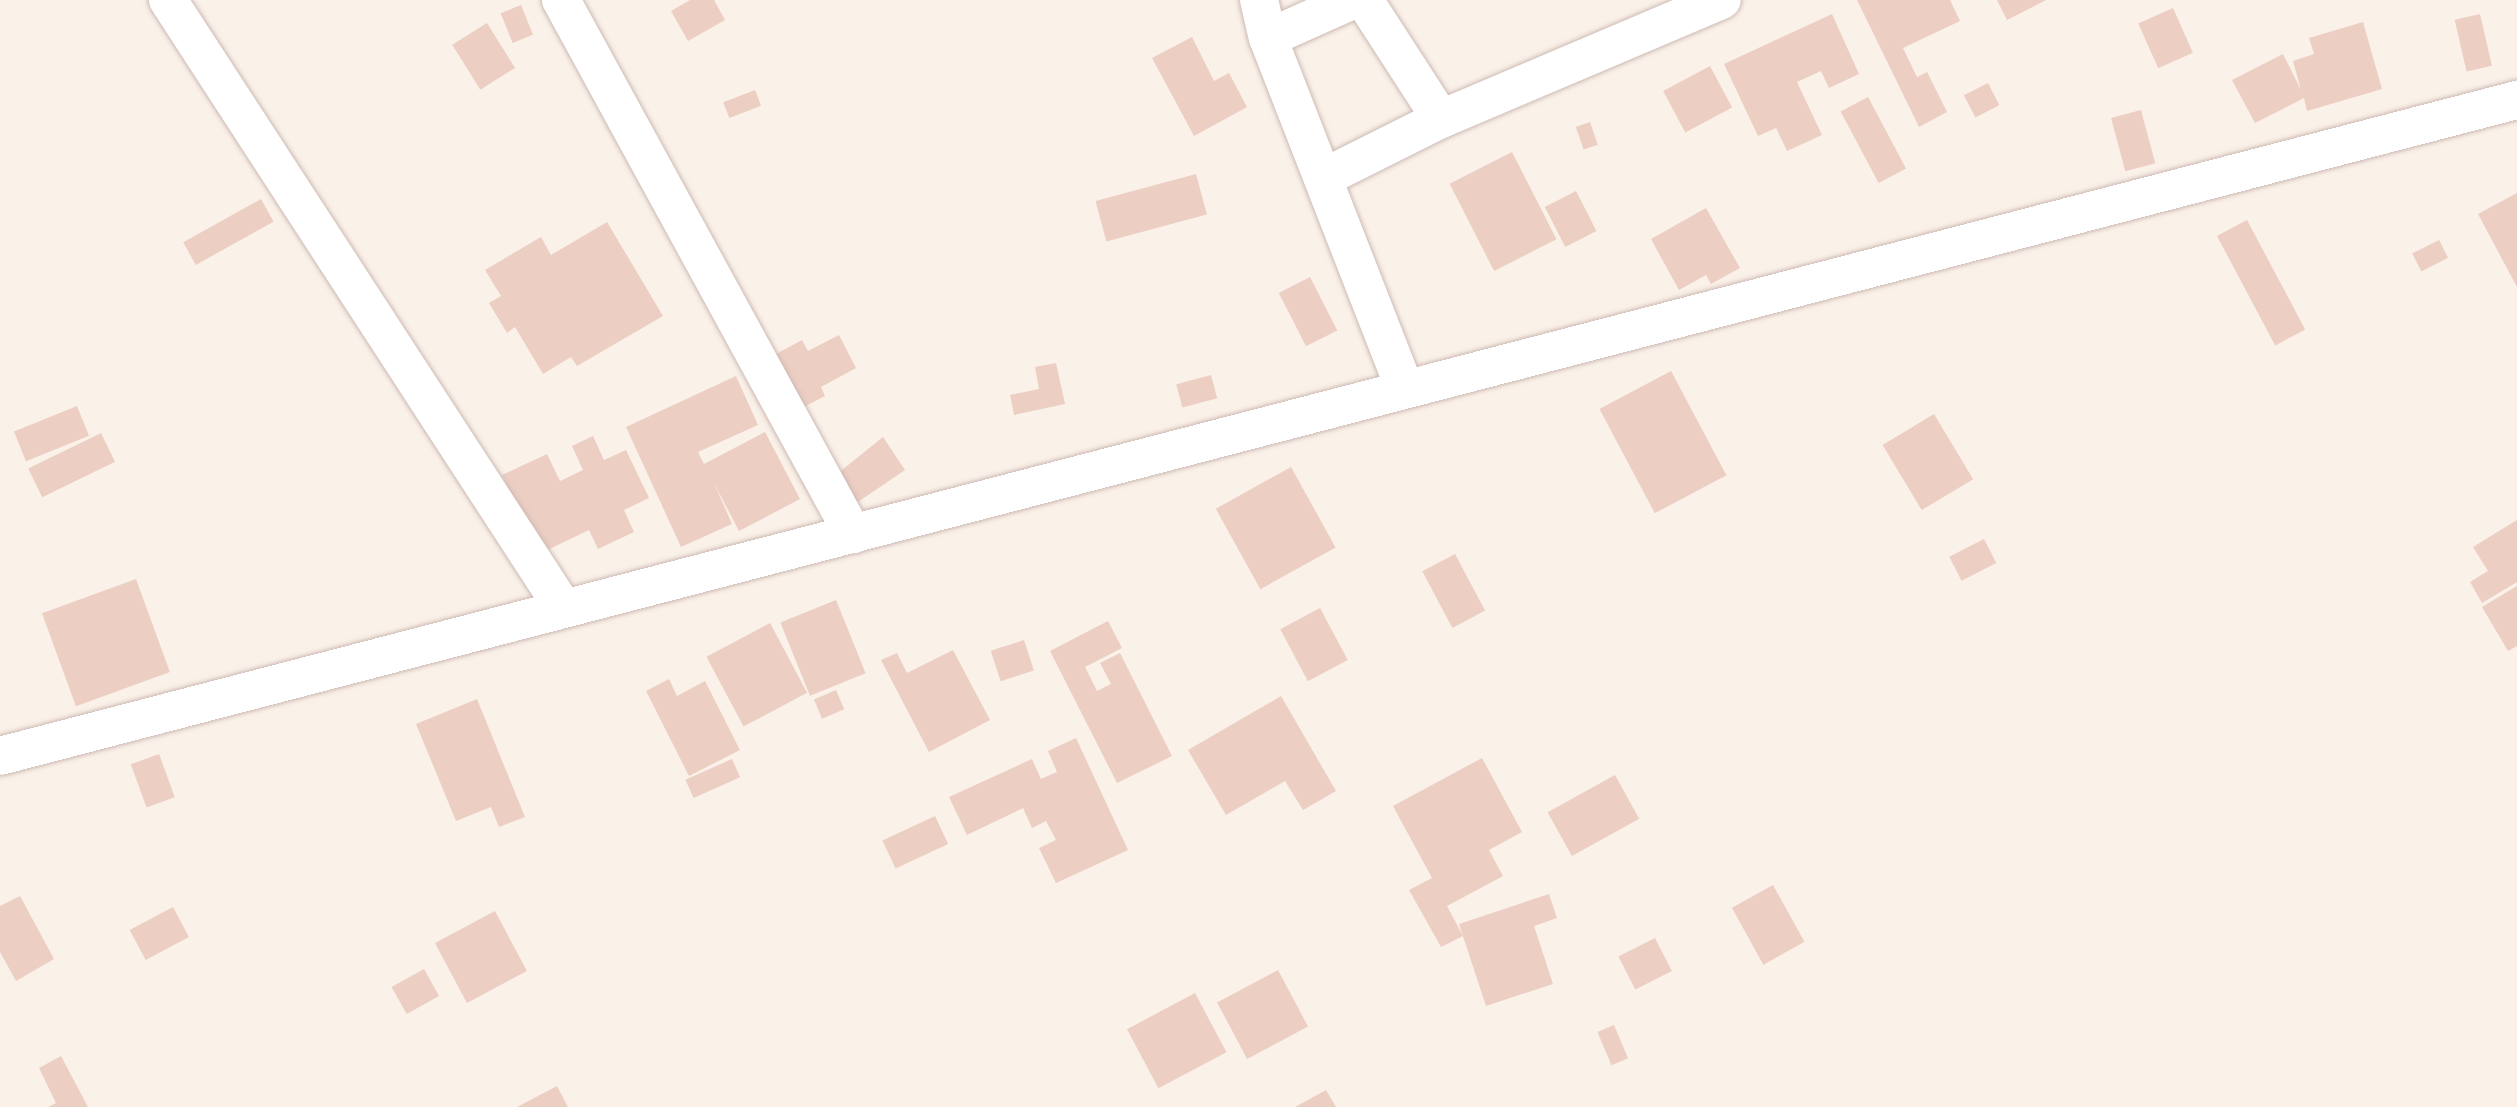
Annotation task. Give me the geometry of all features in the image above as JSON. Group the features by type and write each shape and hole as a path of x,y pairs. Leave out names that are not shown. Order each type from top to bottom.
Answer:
{"street":[{"path":"169,0 564,609"},
{"path":"561,0 853,534"},
{"path":"1259,0 1268,38 1325,177 1405,389"},
{"path":"1268,38 1353,0"},
{"path":"1364,0 1441,119"},
{"path":"1325,177 1441,119 1722,0"},
{"path":"0,756 2517,100"}],"building":[{"path":"690,0 714,0 725,20 688,41 671,11"},
{"path":"1857,0 1950,0 1960,21 1903,48 1917,77 1927,72 1947,112 1919,127"},
{"path":"1997,0 2046,0 2007,20"},
{"path":"521,5 533,35 513,43 501,13"},
{"path":"2173,8 2193,53 2158,68 2138,23"},
{"path":"1832,14 1859,74 1829,88 1821,71 1797,82 1822,135 1787,151 1776,128 1758,136 1724,64"},
{"path":"2480,14 2492,66 2467,71 2455,20"},
{"path":"2363,22 2382,89 2307,111 2304,98 2255,123 2232,80 2283,54 2301,90 2293,61 2314,54 2309,38"},
{"path":"487,23 515,68 480,90 452,45"},
{"path":"1192,37 1214,81 1229,73 1247,107 1194,136 1152,58"},
{"path":"1710,66 1732,107 1685,132 1663,91"},
{"path":"1988,83 1999,105 1975,118 1964,95"},
{"path":"755,90 761,106 729,118 723,102"},
{"path":"1868,97 1906,169 1879,183 1841,112"},
{"path":"2141,110 2155,163 2125,171 2111,118"},
{"path":"1590,122 1598,145 1584,150 1576,127"},
{"path":"1512,152 1556,239 1494,271 1450,184"},
{"path":"1196,174 1207,215 1106,241 1096,201"},
{"path":"1576,191 1596,231 1565,247 1545,207"},
{"path":"2517,193 2517,287 2478,214"},
{"path":"261,199 274,222 196,265 183,242"},
{"path":"1706,208 1740,268 1711,284 1706,275 1679,290 1651,239"},
{"path":"2247,220 2305,329 2275,345 2217,236"},
{"path":"607,222 663,316 577,366 571,357 543,374 515,327 507,333 489,303 501,296 485,270 541,237 551,255"},
{"path":"2439,240 2448,258 2421,271 2412,254"},
{"path":"1310,277 1337,330 1306,346 1279,293"},
{"path":"839,335 856,368 821,387 825,396 802,408 774,355 802,340 808,351"},
{"path":"1056,363 1065,404 1014,415 1010,395 1039,389 1035,367"},
{"path":"1671,371 1726,475 1655,513 1599,409"},
{"path":"1211,375 1217,398 1182,407 1176,384"},
{"path":"736,376 758,425 698,452 704,464 765,432 800,499 739,531 714,483 732,524 681,547 626,427"},
{"path":"77,406 89,436 26,461 14,431"},
{"path":"1934,414 1973,479 1922,510 1883,445"},
{"path":"101,433 115,462 42,497 28,469"},
{"path":"593,436 604,460 626,450 649,498 624,510 634,532 598,549 589,530 539,554 502,475 547,454 560,481 583,470 572,446"},
{"path":"883,437 905,470 852,506 832,478"},
{"path":"1291,467 1336,547 1260,589 1216,509"},
{"path":"2517,520 2517,582 2482,603 2470,582 2488,571 2473,547"},
{"path":"1984,539 1996,563 1962,581 1949,557"},
{"path":"1455,554 1485,611 1452,628 1422,571"},
{"path":"136,579 170,672 76,706 42,613"},
{"path":"2517,586 2517,646 2508,651 2482,607"},
{"path":"836,600 866,673 810,696 780,622"},
{"path":"1320,608 1348,660 1308,681 1280,629"},
{"path":"1108,621 1122,648 1085,667 1097,691 1111,684 1100,663 1120,653 1172,756 1117,783 1050,651"},
{"path":"770,623 807,693 744,727 706,657"},
{"path":"1024,640 1034,670 1001,681 991,651"},
{"path":"953,650 990,720 929,752 881,660 897,653 907,673"},
{"path":"669,679 677,696 705,681 740,750 689,776 646,691"},
{"path":"836,690 844,709 822,719 814,699"},
{"path":"1281,696 1336,791 1303,810 1285,781 1226,815 1188,750"},
{"path":"477,699 525,817 499,827 491,807 456,821 416,724"},
{"path":"1076,738 1128,850 1056,883 1039,848 1056,840 1046,821 1032,828 1023,808 967,835 949,797 1032,759 1041,779 1057,772 1048,751"},
{"path":"159,754 175,797 147,807 131,764"},
{"path":"1482,758 1522,832 1489,850 1503,876 1447,906 1463,936 1441,947 1409,890 1432,878 1393,806"},
{"path":"732,759 740,777 694,798 685,780"},
{"path":"1615,775 1639,819 1572,856 1548,812"},
{"path":"935,816 948,844 896,869 882,841"},
{"path":"1773,885 1805,942 1763,965 1732,908"},
{"path":"1549,894 1557,918 1534,926 1553,984 1486,1006 1459,924"},
{"path":"20,896 54,959 16,981 0,952 0,906"},
{"path":"173,907 189,937 146,960 130,930"},
{"path":"495,911 527,971 467,1003 435,943"},
{"path":"1655,938 1672,971 1635,990 1618,957"},
{"path":"424,969 439,996 407,1014 392,987"},
{"path":"1278,970 1308,1027 1247,1059 1217,1002"},
{"path":"1195,993 1226,1052 1158,1088 1127,1029"},
{"path":"1614,1025 1628,1058 1611,1065 1597,1032"},
{"path":"61,1056 88,1107 48,1107 56,1103 39,1068"},
{"path":"557,1086 568,1107 517,1107"},
{"path":"1326,1090 1336,1107 1295,1107"}]}
